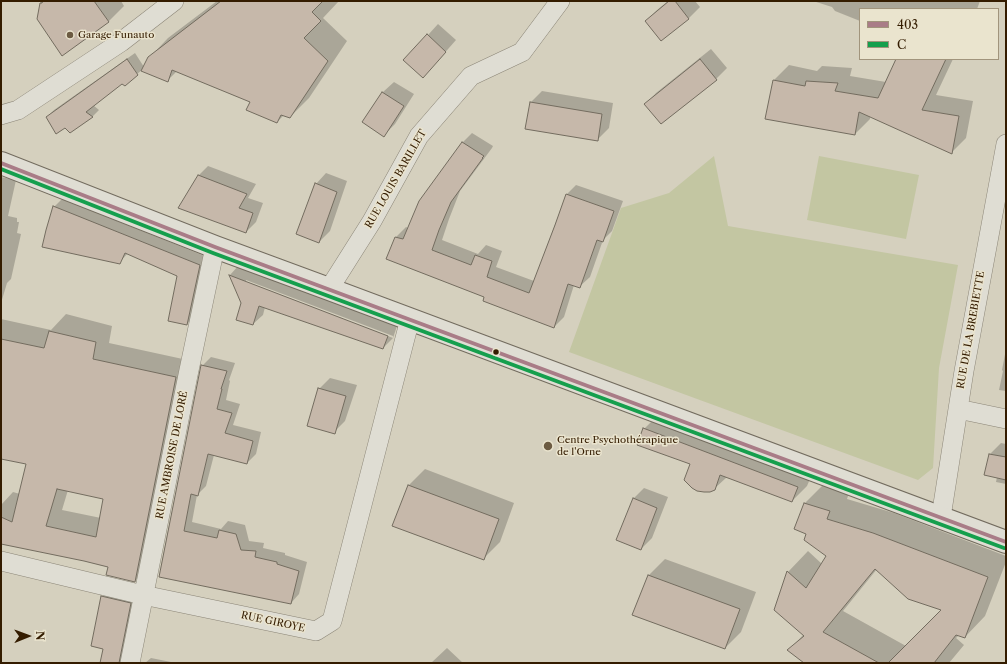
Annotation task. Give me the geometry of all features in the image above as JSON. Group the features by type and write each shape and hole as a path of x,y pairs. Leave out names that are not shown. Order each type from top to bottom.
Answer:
{"main road":[{"path":"1,163 215,248 329,289 1006,542"}],"street":[{"path":"1,116 18,110 121,42 174,1"},
{"name":"RUE LOUIS BARILLET","path":"329,289 372,221 419,136 470,76 522,52 560,1"},
{"name":"RUE DE LA BREBIETTE","path":"940,517 964,371 1006,144"},
{"name":"RUE AMBROISE DE LORÉ","path":"130,663 186,382 215,248"},
{"name":"RUE GIROYE","path":"1,561 144,595 316,632 332,621 410,320"},
{"path":"958,409 1006,419"}],"green space":[{"path":"714,156 728,226 958,265 939,368 933,468 918,480 569,352 621,208 669,193"},
{"path":"819,156 919,175 906,239 807,220"}],"building":[{"name":"Garage Funauto","path":"43,1 94,1 109,22 62,56 37,19 40,3"},
{"path":"221,1 323,1 312,12 321,21 304,38 328,61 290,118 281,115 277,123 246,110 250,102 172,70 168,82 141,71 148,57"},
{"path":"669,1 675,1 689,19 661,41 645,21"},
{"path":"427,34 446,52 423,78 403,60"},
{"path":"127,59 138,75 125,86 122,84 86,112 93,117 70,133 65,128 56,134 46,117"},
{"path":"700,59 717,80 661,124 644,104"},
{"path":"896,60 946,60 922,110 959,116 952,154 859,112 855,135 765,119 773,80 805,86 806,81 838,83 835,91 878,98"},
{"path":"382,92 404,106 384,137 362,122"},
{"path":"530,102 602,114 598,141 525,129"},
{"path":"462,142 484,156 451,202 432,250 471,265 475,255 492,261 487,277 529,293 566,194 614,211 603,242 597,240 580,288 568,284 554,328 483,301 484,297 386,259 395,237 403,239 419,201"},
{"path":"198,175 247,194 239,208 253,213 246,233 178,208"},
{"path":"315,183 337,192 319,243 296,234"},
{"path":"53,206 200,265 187,325 168,321 177,276 125,253 120,264 42,247"},
{"path":"229,275 388,336 383,349 259,306 253,325 236,320 241,303"},
{"path":"49,331 96,342 93,359 176,377 135,582 106,575 108,567 1,544 1,517 12,522 26,464 1,459 1,339 44,348","holes":["57,489 103,499 96,537 46,526"]},
{"path":"201,365 227,371 221,389 217,409 232,413 225,433 253,441 247,464 208,454 198,496 191,494 184,531 217,538 219,530 236,534 241,550 256,551 255,557 277,562 277,564 299,571 291,604 159,577"},
{"path":"318,388 346,396 335,434 307,426"},
{"path":"643,428 798,487 792,502 720,475 715,490 710,492 697,491 684,480 690,464 637,445"},
{"path":"989,454 1006,457 1006,480 984,475"},
{"path":"408,485 499,519 484,560 392,526"},
{"path":"633,498 657,508 641,550 616,540"},
{"path":"804,503 830,511 827,519 873,533 988,577 965,638 956,635 934,663 888,663 941,610 908,599 875,569 823,632 879,663 804,663 787,650 804,636 774,610 787,571 806,588 826,556 804,540 806,534 794,529"},
{"path":"648,575 740,609 725,649 632,615"},
{"path":"101,596 131,603 119,663 100,663 103,649 91,646"}],"transit line":[{"name":"403","path":"1,163 215,247 1006,542"},
{"name":"C","path":"1,169 213,253 1004,548"}],"place":[{"name":"Garage Funauto","path":"70,35"},
{"name":"Centre Psychothérapique de l'Orne","path":"548,446"}]}
